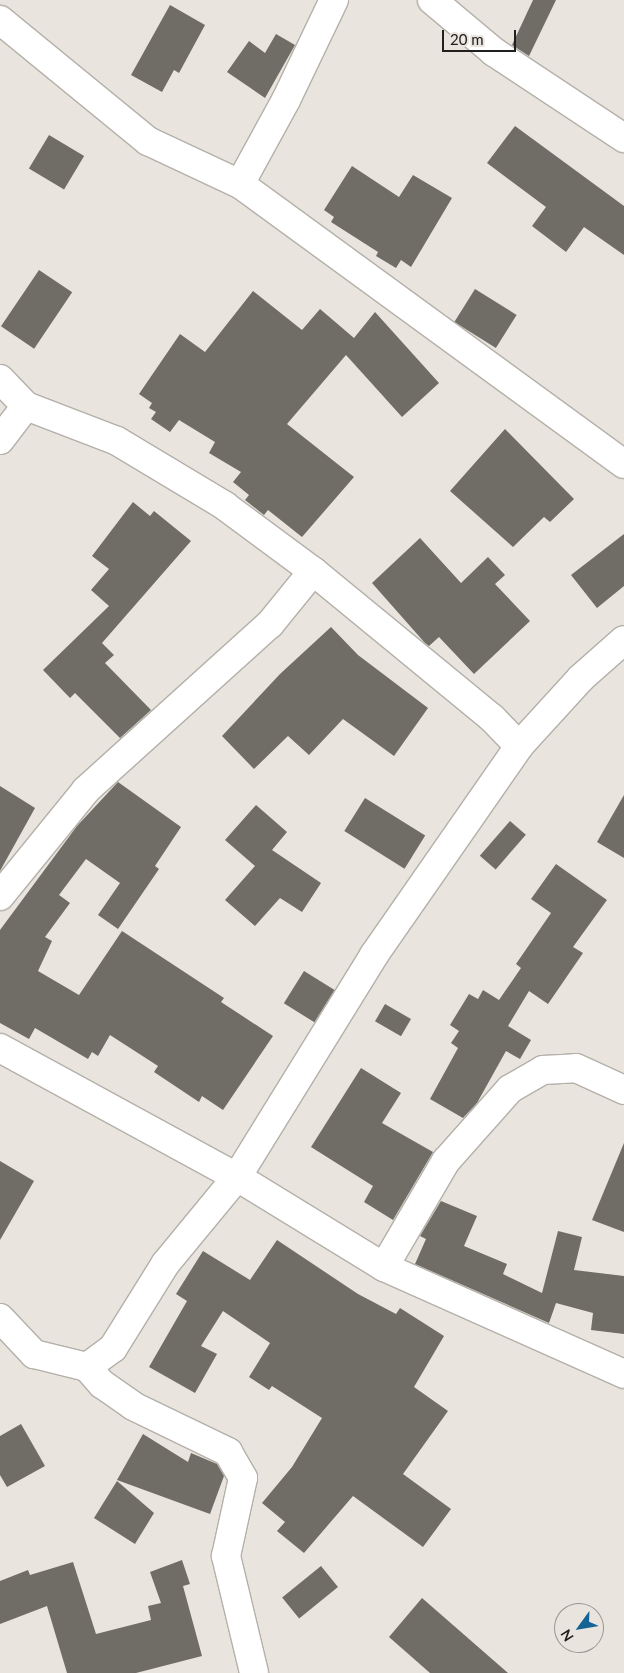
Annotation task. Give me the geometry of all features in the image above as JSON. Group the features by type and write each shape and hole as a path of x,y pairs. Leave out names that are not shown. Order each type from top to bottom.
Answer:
{"street":[{"path":"240,184 286,100 334,0"},
{"path":"432,0 494,52 624,138"},
{"path":"0,20 54,60 148,141 240,184 624,464"},
{"path":"0,379 26,406 117,441 225,506 314,571 492,718 519,746"},
{"path":"0,440 26,406"},
{"path":"0,896 86,790 270,624 314,571"},
{"path":"87,1367 113,1348 166,1262 237,1177 374,955 519,746 581,678 624,640"},
{"path":"0,1048 237,1177 384,1267 624,1374"},
{"path":"384,1267 446,1161 510,1090 543,1070 576,1068 624,1090"},
{"path":"0,1318 34,1354 87,1367 102,1384 133,1406 228,1452 243,1478 226,1556 254,1673"}],"building":[{"path":"533,0 556,0 529,56 512,45"},
{"path":"170,5 205,25 179,73 174,70 162,92 131,75"},
{"path":"276,34 295,45 265,98 227,72 249,41 265,53"},
{"path":"515,126 624,206 624,255 584,227 566,252 532,226 546,207 487,163"},
{"path":"49,135 84,156 64,190 29,168"},
{"path":"352,166 399,197 413,175 452,198 411,267 401,260 396,268 376,256 378,252 331,222 334,217 324,210"},
{"path":"39,270 72,292 34,349 1,326"},
{"path":"475,289 517,315 496,348 454,322"},
{"path":"253,291 302,330 320,309 354,338 375,312 439,383 402,417 346,355 287,424 354,477 302,537 268,510 264,515 245,500 249,495 233,482 241,472 209,453 215,442 179,420 170,432 151,419 156,412 149,408 152,403 139,394 180,334 205,352"},
{"path":"505,429 574,499 550,522 544,517 513,547 450,491"},
{"path":"133,502 150,516 154,511 191,541 102,643 114,655 105,663 151,710 120,738 75,693 70,698 43,670 109,606 91,590 109,569 92,556"},
{"path":"624,534 624,586 597,608 571,575"},
{"path":"420,538 461,583 488,557 505,575 495,584 530,621 474,674 439,637 429,646 425,643 372,583"},
{"path":"331,627 358,655 428,708 394,756 343,719 309,755 288,736 254,769 222,736 280,674"},
{"path":"118,782 181,827 155,866 159,869 118,929 98,915 120,883 86,859 59,895 70,903 45,937 52,941 38,971 79,995 122,931 224,998 221,1002 273,1036 223,1110 202,1096 199,1102 154,1072 158,1066 110,1035 98,1056 92,1052 88,1059 35,1028 29,1039 0,1023 0,930 77,826"},
{"path":"0,786 35,808 0,871"},
{"path":"624,795 624,858 597,842"},
{"path":"365,798 425,836 405,869 344,831"},
{"path":"256,805 287,832 272,850 321,883 302,912 280,898 255,926 225,900 255,866 225,840"},
{"path":"510,821 526,835 496,869 480,856"},
{"path":"556,864 607,900 573,947 583,953 548,1004 529,991 508,1026 531,1040 520,1059 506,1051 477,1103 463,1118 430,1099 458,1048 451,1043 459,1031 450,1025 469,994 478,999 483,990 499,1000 521,968 516,964 551,913 531,899"},
{"path":"304,971 335,990 314,1022 284,1003"},
{"path":"385,1004 411,1019 401,1036 375,1021"},
{"path":"361,1068 401,1093 382,1123 433,1152 393,1220 364,1202 373,1186 311,1147"},
{"path":"624,1143 624,1232 592,1220"},
{"path":"0,1161 34,1181 0,1240"},
{"path":"441,1201 477,1216 464,1246 507,1264 503,1274 542,1293 558,1231 582,1237 574,1270 624,1276 624,1334 591,1330 593,1313 556,1303 549,1323 415,1264 426,1239 420,1236"},
{"path":"277,1240 358,1294 396,1314 400,1308 444,1336 414,1387 448,1411 403,1474 451,1509 423,1547 353,1496 304,1553 277,1531 285,1522 262,1503 292,1467 322,1418 272,1386 269,1390 249,1377 270,1343 223,1311 201,1346 217,1354 195,1393 149,1367 187,1301 176,1294 203,1251 250,1280"},
{"path":"21,1424 45,1466 7,1487 0,1475 0,1436"},
{"path":"143,1434 188,1462 191,1453 217,1464 224,1476 210,1514 117,1480"},
{"path":"117,1481 154,1513 135,1544 94,1518"},
{"path":"182,1560 190,1584 183,1586 202,1656 136,1673 67,1673 47,1606 0,1624 0,1581 28,1570 30,1575 73,1562 96,1634 151,1620 148,1606 161,1603 150,1572"},
{"path":"321,1566 338,1587 299,1618 282,1597"},
{"path":"422,1598 508,1673 430,1673 389,1637"}]}
